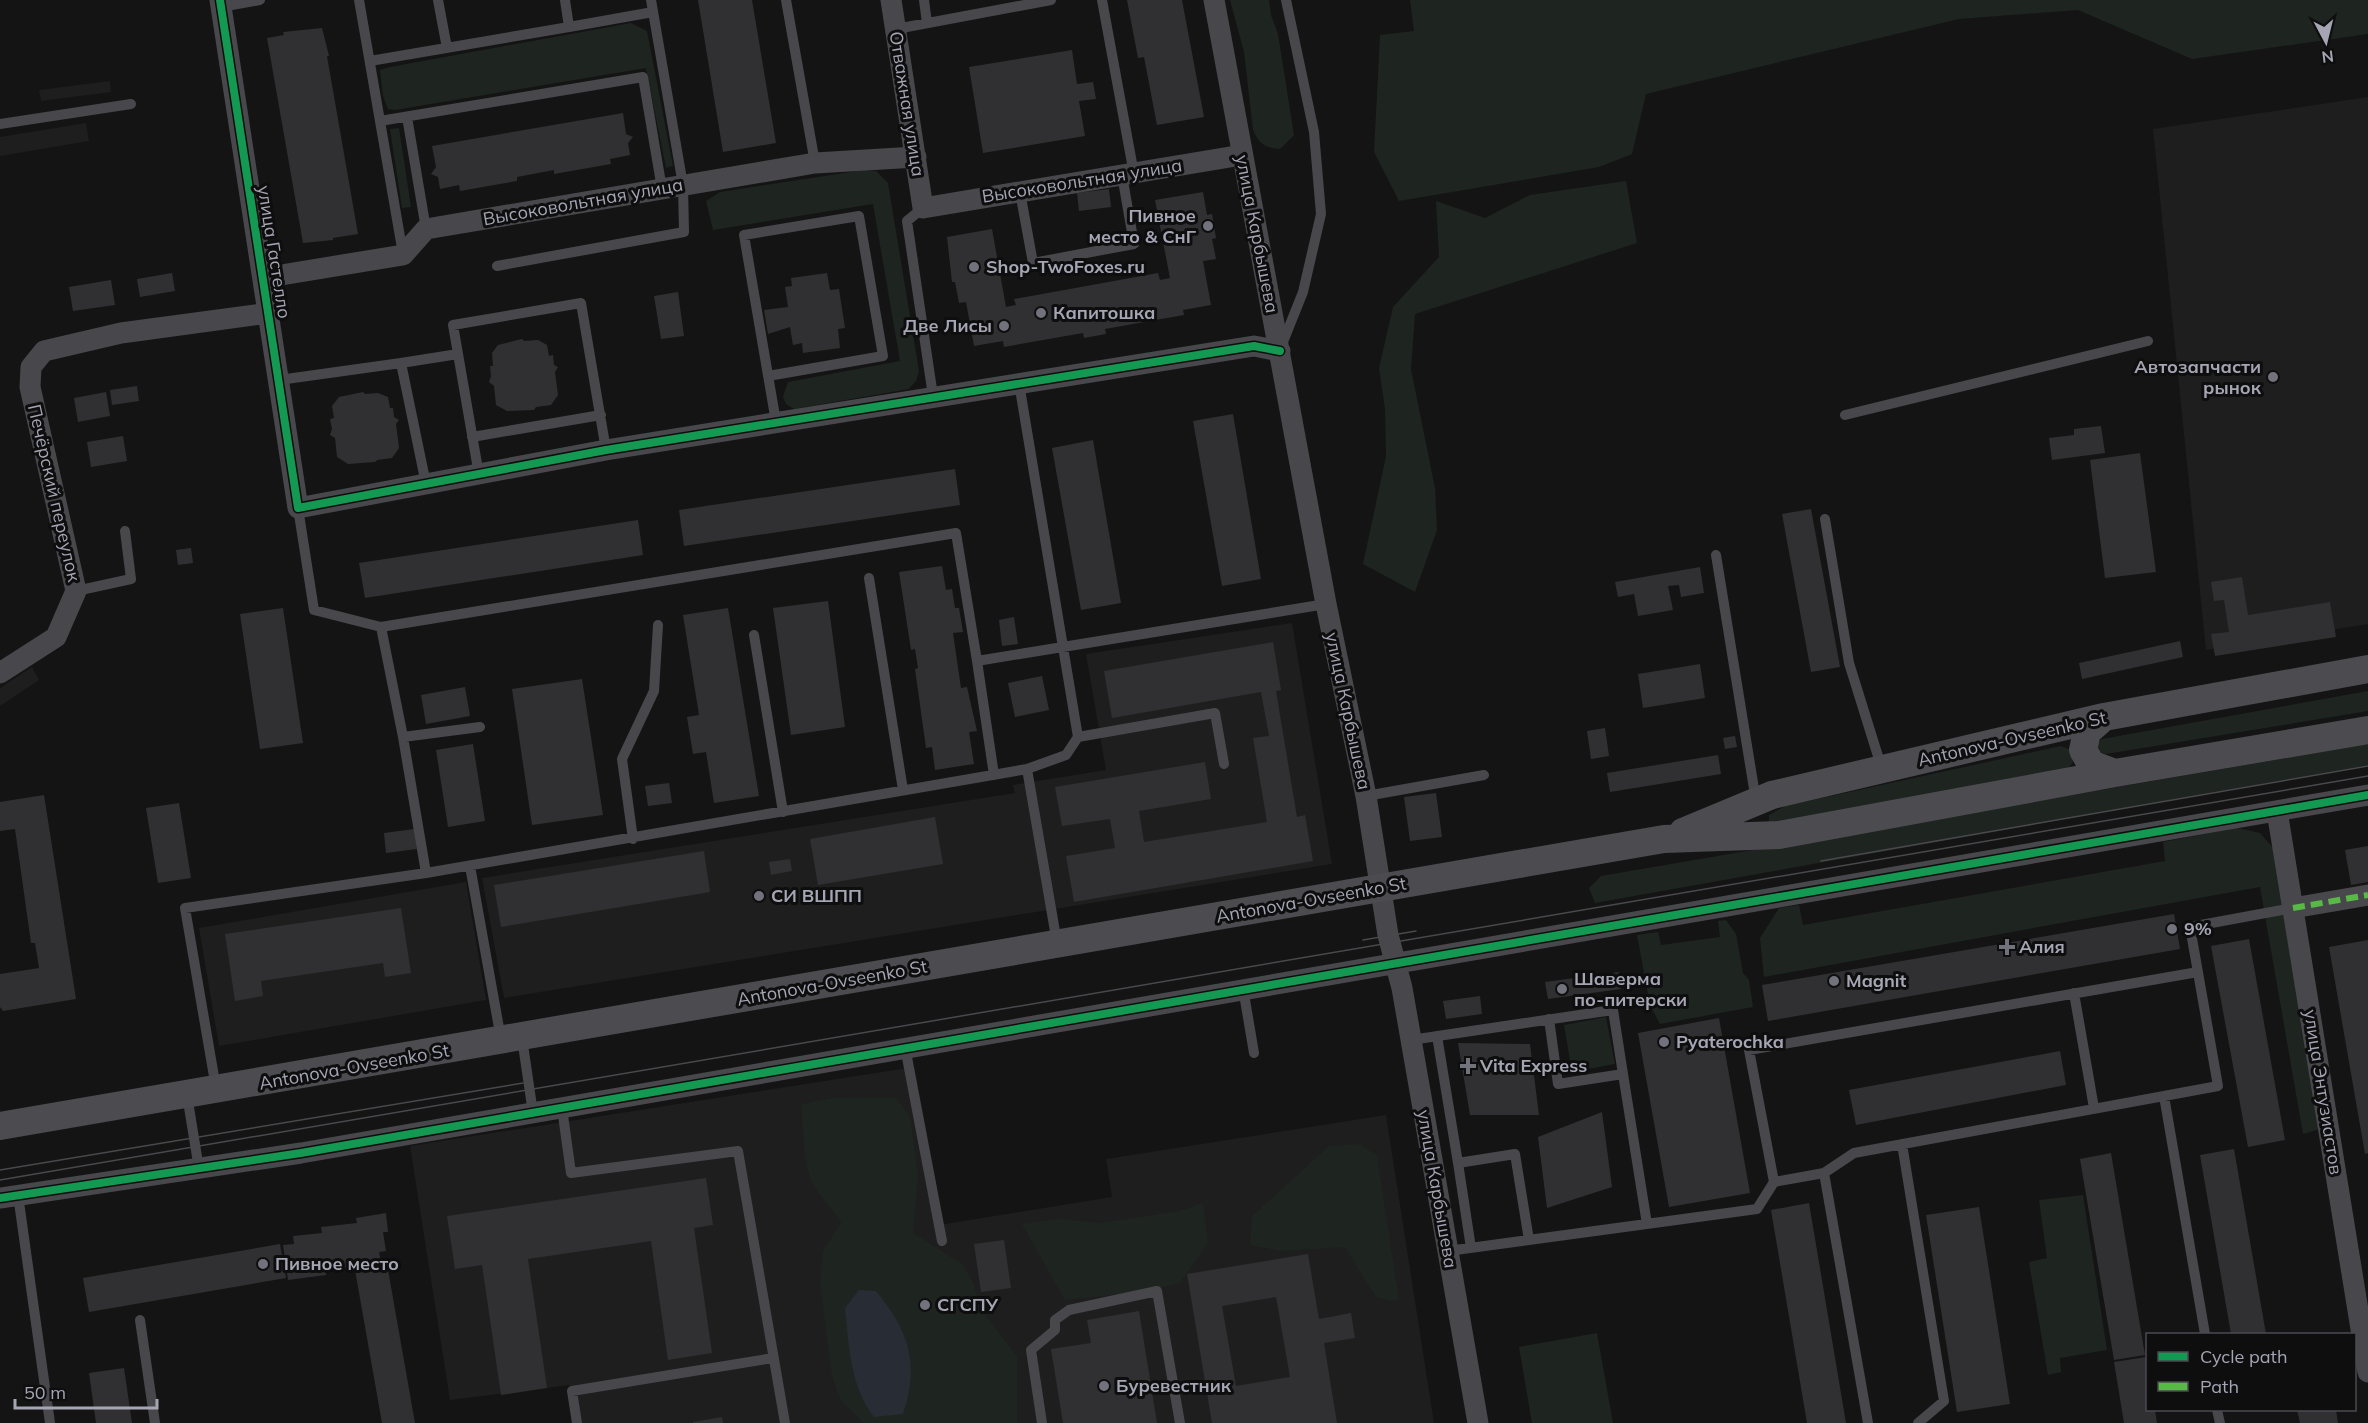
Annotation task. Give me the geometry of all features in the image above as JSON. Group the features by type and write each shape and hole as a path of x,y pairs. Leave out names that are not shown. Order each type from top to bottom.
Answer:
{"main road":[{"name":"Antonova-Ovseenko St","path":"1664,839 1772,795 2104,717 2368,669"},
{"path":"2104,717 2087,732 2083,750 2091,764 2115,773"},
{"name":"Antonova-Ovseenko St","path":"0,1126 512,1040 1664,839 1779,835 2115,773 2368,730"}],"street":[{"name":"Отважная улица","path":"891,0 923,208"},
{"name":"улица Карбышева","path":"1214,0 1326,604 1366,796 1388,935 1397,962 1478,1423"},
{"name":"улица Гастелло","path":"220,3 298,508"},
{"name":"Высоковольтная улица","path":"923,208 1242,154"},
{"name":"Высоковольтная улица","path":"426,229 815,163 916,157"},
{"path":"263,278 403,255 426,229"},
{"name":"Печёрский переулок","path":"0,673 56,637 76,591 30,387 31,367 44,351 121,333 269,313"},
{"path":"298,508 606,450 933,396 1254,346 1280,351"},
{"path":"9,1196 200,1169 533,1113 1243,988 2368,795"},
{"name":"улица Энтузиастов","path":"2277,811 2368,1372"},
{"path":"2293,908 2368,895"}],"lane":[{"path":"220,3 260,0"},
{"path":"359,0 403,255"},
{"path":"438,0 447,48"},
{"path":"564,0 569,27"},
{"path":"496,266 684,232 682,185 651,0"},
{"path":"786,0 815,163"},
{"path":"924,0 927,23"},
{"path":"896,29 1051,0"},
{"path":"1020,192 1033,262 1134,244 1128,174 1102,0"},
{"path":"1280,351 1303,292 1321,214 1314,132 1286,0"},
{"path":"370,61 653,12"},
{"path":"380,121 643,77 662,189"},
{"path":"0,124 131,104"},
{"path":"407,117 426,229"},
{"path":"923,208 907,221 933,396"},
{"path":"768,376 883,356 859,216 744,236 768,376 776,422"},
{"path":"479,475 453,325 581,303 606,450"},
{"path":"1845,415 2148,341"},
{"path":"279,380 458,354"},
{"path":"401,363 426,484"},
{"path":"216,1090 185,908 426,873 633,839 1027,769 1066,756 1078,737 1019,383"},
{"path":"472,437 601,415"},
{"path":"298,508 314,610 381,627 956,533 994,775"},
{"path":"1825,519 1849,663 1882,770"},
{"path":"76,591 131,579 125,531"},
{"path":"1716,555 1756,801"},
{"path":"869,578 903,790"},
{"path":"977,661 1326,604"},
{"path":"633,839 622,759 654,691 658,625"},
{"path":"381,627 403,737 426,873"},
{"path":"754,635 783,812"},
{"path":"1078,737 1215,713 1224,764"},
{"path":"403,737 480,727"},
{"path":"1027,769 1057,944"},
{"path":"1366,796 1484,775"},
{"path":"470,866 512,1040 533,1113"},
{"path":"1774,1182 1824,1173 1854,1153 2218,1086 2190,927 2293,908"},
{"path":"1448,1251 1757,1209 1774,1182 1749,1050 2198,972"},
{"path":"1243,988 1254,1053"},
{"path":"2074,993 2094,1108"},
{"path":"1411,1040 1614,1010 1647,1224"},
{"path":"1549,1019 1558,1084 1623,1074"},
{"path":"1437,1036 1471,1248"},
{"path":"905,1047 942,1241"},
{"path":"187,1095 200,1169"},
{"path":"2164,1096 2205,1333"},
{"path":"562,1108 570,1173 738,1151 785,1423"},
{"path":"1902,1144 1944,1401 1918,1423"},
{"path":"1458,1163 1515,1154 1529,1240"},
{"path":"1824,1173 1868,1423"},
{"path":"9,1196 50,1423"},
{"path":"1042,1423 1031,1350 1055,1330 1055,1320 1069,1310 1157,1292 1180,1423"},
{"path":"140,1320 155,1423"},
{"path":"577,1423 572,1391 773,1358"}],"shaded area":[{"path":"1230,0 1269,0 1271,15 1278,34 1294,135 1280,149 1270,148 1263,144 1253,130 1244,52"},
{"path":"1410,0 2368,0 2368,34 2192,59 2078,10 1959,19 1646,94 1632,154 1599,167 1399,201 1374,152 1380,35 1414,31"},
{"path":"631,23 647,31 673,166 666,168 646,68 395,110 388,109 383,96 380,70 390,67"},
{"path":"110,81 111,92 41,101 39,90"},
{"name":"Автозапчасти рынок","path":"2368,97 2368,624 2206,650 2153,129"},
{"path":"86,123 89,141 0,156 0,137"},
{"path":"399,128 411,207 402,208 390,129"},
{"path":"864,170 876,171 888,183 919,371 916,381 909,389 794,409 786,404 783,397 788,382 900,361 873,204 713,230 706,201 720,192"},
{"path":"1626,181 1637,243 1415,314 1411,369 1435,488 1437,530 1415,592 1363,564 1386,456 1385,409 1379,368 1393,307 1439,257 1436,201 1485,218 1530,195"},
{"path":"1292,623 1332,864 504,998 482,878 1015,793 1013,785 1106,770 1086,654"},
{"path":"32,667 39,680 0,706 0,688"},
{"path":"2368,691 2368,711 2106,754 2097,752 2095,745 2102,739"},
{"path":"2368,744 2368,765 1595,903 1589,888 1601,876"},
{"path":"2061,746 2071,750 2073,762 2067,770 1775,825 1769,822 1769,815 1785,806"},
{"path":"2237,828 2260,833 2274,849 2322,1124 2317,1130 2303,1134 2260,887 1764,977 1760,938 1779,908 1799,905 1803,925 2165,861 2163,842"},
{"path":"466,882 486,1000 219,1046 199,928"},
{"path":"1726,920 1736,934 1743,973 1749,980 1753,1007 1660,1024 1650,1005 1637,935 1658,932 1661,945 1720,937 1718,921"},
{"path":"1606,1017 1615,1064 1572,1072 1564,1025"},
{"name":"СГСПУ","path":"914,1067 939,1225 1112,1197 1106,1159 1386,1115 1434,1423 574,1423 569,1385 450,1400 410,1146"},
{"path":"895,1097 910,1117 918,1175 913,1233 962,1264 974,1284 980,1308 1017,1356 1017,1423 864,1423 841,1401 832,1376 820,1283 823,1251 841,1223 810,1177 801,1104 833,1098"},
{"path":"1360,1144 1377,1156 1399,1300 1390,1301 1376,1297 1345,1247 1282,1251 1250,1245 1252,1216 1329,1146"},
{"path":"2083,1195 2107,1350 2060,1358 2061,1372 2048,1375 2029,1262 2047,1258 2039,1200"},
{"path":"1203,1203 1208,1243 1180,1283 1147,1291 1065,1300 1022,1224 1059,1219 1100,1223 1180,1211"},
{"path":"859,1290 876,1291 904,1334 911,1364 911,1379 903,1414 874,1417 855,1379 845,1308"},
{"path":"1597,1333 1613,1423 1532,1423 1519,1347"}],"building":[{"path":"698,0 752,0 776,143 723,152"},
{"path":"1127,0 1182,0 1204,117 1157,125 1144,57 1138,58"},
{"path":"322,28 329,56 327,56 358,234 333,238 333,240 303,243 267,38 284,35 283,32"},
{"path":"1072,50 1077,84 1093,82 1096,99 1079,101 1085,136 983,153 969,67"},
{"path":"623,113 626,134 633,137 628,143 630,155 610,159 611,164 554,174 554,170 517,177 517,181 460,191 459,185 440,189 438,177 431,174 436,167 432,146"},
{"path":"1109,189 1111,207 1079,211 1077,193"},
{"name":"Shop-TwoFoxes.ru","path":"1203,192 1207,215 1212,214 1216,238 1212,239 1216,259 1203,261 1211,305 1183,310 1184,315 1105,329 1106,334 1084,338 1083,333 1004,347 1003,341 974,346 966,302 959,303 955,282 952,282 947,237 992,229 1006,307 1016,305 1014,299 1158,273 1160,280 1170,278 1155,200"},
{"path":"172,273 175,291 140,297 137,279"},
{"path":"827,273 830,290 839,289 845,328 838,329 840,348 803,353 802,343 793,345 790,327 768,334 764,310 788,307 785,287 792,286 791,278"},
{"path":"111,280 115,305 73,311 69,287"},
{"path":"678,292 684,336 661,339 654,296"},
{"path":"522,339 524,341 538,340 547,345 549,356 553,355 554,365 558,367 555,372 558,395 551,405 536,407 534,410 507,411 496,405 494,386 489,382 490,366 493,366 492,353 498,345"},
{"path":"137,386 139,401 112,405 110,390"},
{"path":"106,392 110,416 78,422 74,398"},
{"path":"363,392 365,394 378,393 388,397 394,417 399,420 396,424 399,448 392,458 348,464 337,457 335,438 330,435 332,429 330,419 334,418 332,406 339,397"},
{"path":"1233,414 1261,579 1222,586 1193,421"},
{"path":"2101,426 2105,453 2052,460 2049,438 2074,435 2074,429"},
{"path":"123,436 127,461 91,467 87,442"},
{"path":"1093,440 1121,603 1081,610 1052,448"},
{"path":"2140,453 2156,572 2105,578 2090,460"},
{"path":"955,469 960,505 684,546 679,510"},
{"path":"1811,509 1840,667 1811,672 1782,514"},
{"path":"638,520 643,555 365,598 359,563"},
{"path":"191,548 193,563 178,565 176,550"},
{"path":"942,566 946,590 952,589 955,608 959,608 963,632 953,633 961,688 967,687 977,731 969,732 974,764 935,770 932,747 926,748 915,669 918,668 915,649 911,650 899,572"},
{"path":"1700,567 1704,593 1681,597 1679,585 1668,586 1673,610 1638,616 1634,594 1618,597 1615,582"},
{"path":"2242,577 2248,615 2330,602 2336,637 2215,656 2211,634 2229,632 2224,600 2214,601 2211,582"},
{"path":"828,601 845,727 791,735 773,608"},
{"path":"283,608 303,743 260,749 240,614"},
{"path":"728,608 759,796 714,803 706,752 693,754 687,717 699,715 683,615"},
{"path":"1014,617 1018,644 1002,646 999,620"},
{"path":"2180,641 2183,657 2082,679 2079,663"},
{"path":"1273,642 1281,690 1276,691 1297,817 1305,815 1313,861 1074,902 1066,856 1115,848 1110,819 1062,826 1055,787 1205,762 1211,799 1139,811 1144,842 1267,822 1253,738 1269,736 1261,692 1112,718 1104,671"},
{"path":"1700,664 1705,698 1643,708 1638,674"},
{"path":"1042,676 1049,710 1015,717 1008,683"},
{"path":"582,679 603,815 532,825 512,689"},
{"path":"465,687 470,716 426,724 421,695"},
{"path":"1605,728 1609,756 1591,759 1587,731"},
{"path":"1735,736 1737,747 1725,749 1723,738"},
{"path":"473,744 485,821 448,827 436,750"},
{"path":"1718,755 1721,774 1610,792 1607,773"},
{"path":"669,783 672,803 648,806 645,786"},
{"path":"1436,793 1442,837 1410,841 1404,797"},
{"path":"44,795 76,999 3,1011 0,1007 0,974 39,968 35,943 31,943 15,829 0,831 0,802"},
{"path":"179,803 191,878 158,883 146,808"},
{"path":"935,817 943,864 818,885 810,839"},
{"path":"414,829 417,849 386,853 384,833"},
{"path":"2368,846 2368,882 2351,885 2345,850"},
{"path":"704,851 710,892 501,927 494,885"},
{"path":"790,859 792,871 771,875 769,862"},
{"path":"401,908 411,973 385,977 383,963 261,981 263,996 235,1001 225,934"},
{"path":"2174,914 2180,949 1768,1021 1762,985"},
{"path":"2249,939 2285,1140 2248,1147 2211,946"},
{"path":"2368,940 2368,1153 2365,1154 2329,947"},
{"path":"1619,972 1621,989 1548,999 1545,982"},
{"path":"1480,996 1482,1014 1446,1019 1443,1001"},
{"path":"1719,1018 1750,1193 1669,1207 1638,1033"},
{"path":"1458,1043 1530,1044 1539,1115 1470,1115"},
{"path":"2060,1051 2066,1085 1856,1125 1849,1090"},
{"path":"1602,1112 1612,1187 1547,1208 1538,1137"},
{"path":"2234,1149 2266,1333 2231,1333 2200,1155"},
{"path":"2111,1153 2145,1355 2114,1360 2080,1159"},
{"path":"706,1178 713,1225 694,1228 712,1353 668,1360 651,1241 528,1259 547,1388 501,1395 482,1265 455,1269 447,1216"},
{"path":"1809,1203 1846,1423 1807,1423 1771,1210"},
{"path":"1979,1207 2010,1404 1957,1412 1926,1215"},
{"path":"386,1213 388,1232 383,1232 386,1251 379,1252 381,1262 345,1268 344,1261 325,1265 326,1275 288,1280 283,1245 294,1244 293,1236 322,1233 321,1227 357,1223 356,1218"},
{"path":"1004,1240 1011,1288 981,1292 974,1244"},
{"path":"280,1244 286,1278 89,1312 83,1278"},
{"path":"1308,1254 1319,1319 1351,1313 1355,1338 1324,1343 1337,1423 1212,1423 1187,1274","holes":["1276,1297 1290,1377 1236,1386 1222,1306"]},
{"path":"387,1264 415,1423 382,1423 355,1270"},
{"name":"Буревестник","path":"1139,1311 1157,1423 1063,1423 1051,1349 1091,1343 1087,1320"},
{"path":"2146,1357 2146,1411 2155,1411 2157,1423 2124,1423 2114,1362"},
{"path":"124,1368 132,1423 96,1423 89,1373"},
{"path":"2297,1411 2336,1411 2338,1423 2300,1423"},
{"path":"722,1417 723,1423 693,1423 693,1422"}],"tram line":[{"path":"1821,861 2368,766"},
{"path":"0,1180 2368,776"},
{"path":"1363,940 1416,931"},
{"path":"0,1170 523,1083"}],"marked path":[{"path":"2293,908 2368,895"}],"cycle path":[{"path":"220,0 298,508 606,450 1254,346 1280,351"},
{"path":"0,1198 301,1153 2368,795"}],"place":[{"name":"Пивное место & СнГ","path":"1208,226"},
{"name":"Shop-TwoFoxes.ru","path":"974,267"},
{"name":"Капитошка","path":"1041,313"},
{"name":"Две Лисы","path":"1004,326"},
{"name":"Автозапчасти рынок","path":"2273,377"},
{"name":"СИ ВШПП","path":"759,896"},
{"name":"9%","path":"2172,929"},
{"name":"Алия","path":"2007,947"},
{"name":"Magnit","path":"1834,981"},
{"name":"Шаверма по-питерски","path":"1562,989"},
{"name":"Pyaterochka","path":"1664,1042"},
{"name":"Vita Express","path":"1468,1066"},
{"name":"Пивное место","path":"263,1264"},
{"name":"СГСПУ","path":"925,1305"},
{"name":"Буревестник","path":"1104,1386"}]}
